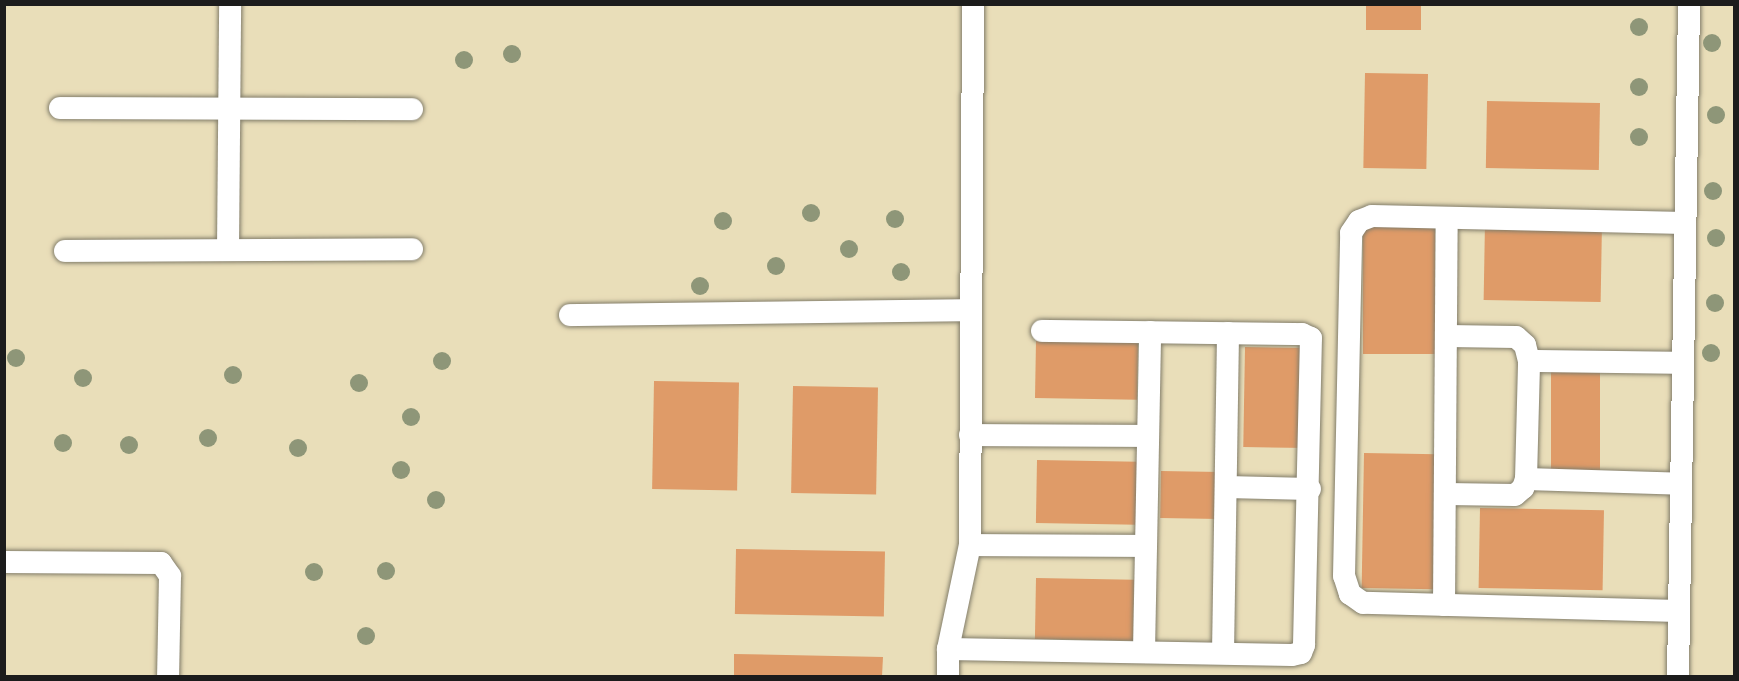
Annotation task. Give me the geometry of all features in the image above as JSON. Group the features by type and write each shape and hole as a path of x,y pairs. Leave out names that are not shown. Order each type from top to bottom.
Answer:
{"street":[{"path":"228,250 230,4"},
{"path":"948,676 948,649 970,545 973,4"},
{"path":"1678,676 1689,4"},
{"path":"60,108 412,110"},
{"path":"1679,611 1363,603 1350,594 1344,576 1351,233 1359,221 1372,216 1685,223"},
{"path":"1444,605 1447,218"},
{"path":"65,251 412,249"},
{"path":"570,315 971,310"},
{"path":"948,649 1300,653 1306,636 1312,339 1302,334 1041,331"},
{"path":"1144,652 1144,546 1150,332"},
{"path":"1223,653 1228,333"},
{"path":"1446,494 1515,495 1526,479 1529,361 1525,345 1516,337 1447,336"},
{"path":"1529,361 1683,363"},
{"path":"970,435 1147,436"},
{"path":"1526,479 1681,484"},
{"path":"1226,487 1310,489"},
{"path":"970,545 1144,546"},
{"path":"4,562 161,563 170,576 168,676"}],"building":[{"path":"1366,4 1421,4 1421,30 1366,30"},
{"path":"1365,73 1428,74 1426,169 1363,168"},
{"path":"1487,101 1600,103 1599,170 1486,168"},
{"path":"1485,222 1602,224 1601,302 1484,300"},
{"path":"1363,223 1435,223 1435,354 1363,354"},
{"path":"1036,341 1138,343 1137,400 1035,398"},
{"path":"1245,347 1309,348 1307,448 1243,447"},
{"path":"1551,369 1600,369 1600,471 1551,471"},
{"path":"654,381 739,382 737,490 652,489"},
{"path":"793,386 878,387 876,494 791,493"},
{"path":"1364,453 1437,454 1435,589 1362,588"},
{"path":"1037,460 1138,462 1137,525 1036,523"},
{"path":"1161,471 1220,472 1219,519 1160,518"},
{"path":"1480,508 1604,510 1603,590 1479,588"},
{"path":"736,549 885,552 884,617 735,614"},
{"path":"1036,578 1134,580 1133,641 1035,639"},
{"path":"734,654 883,657 882,676 734,676"}]}
